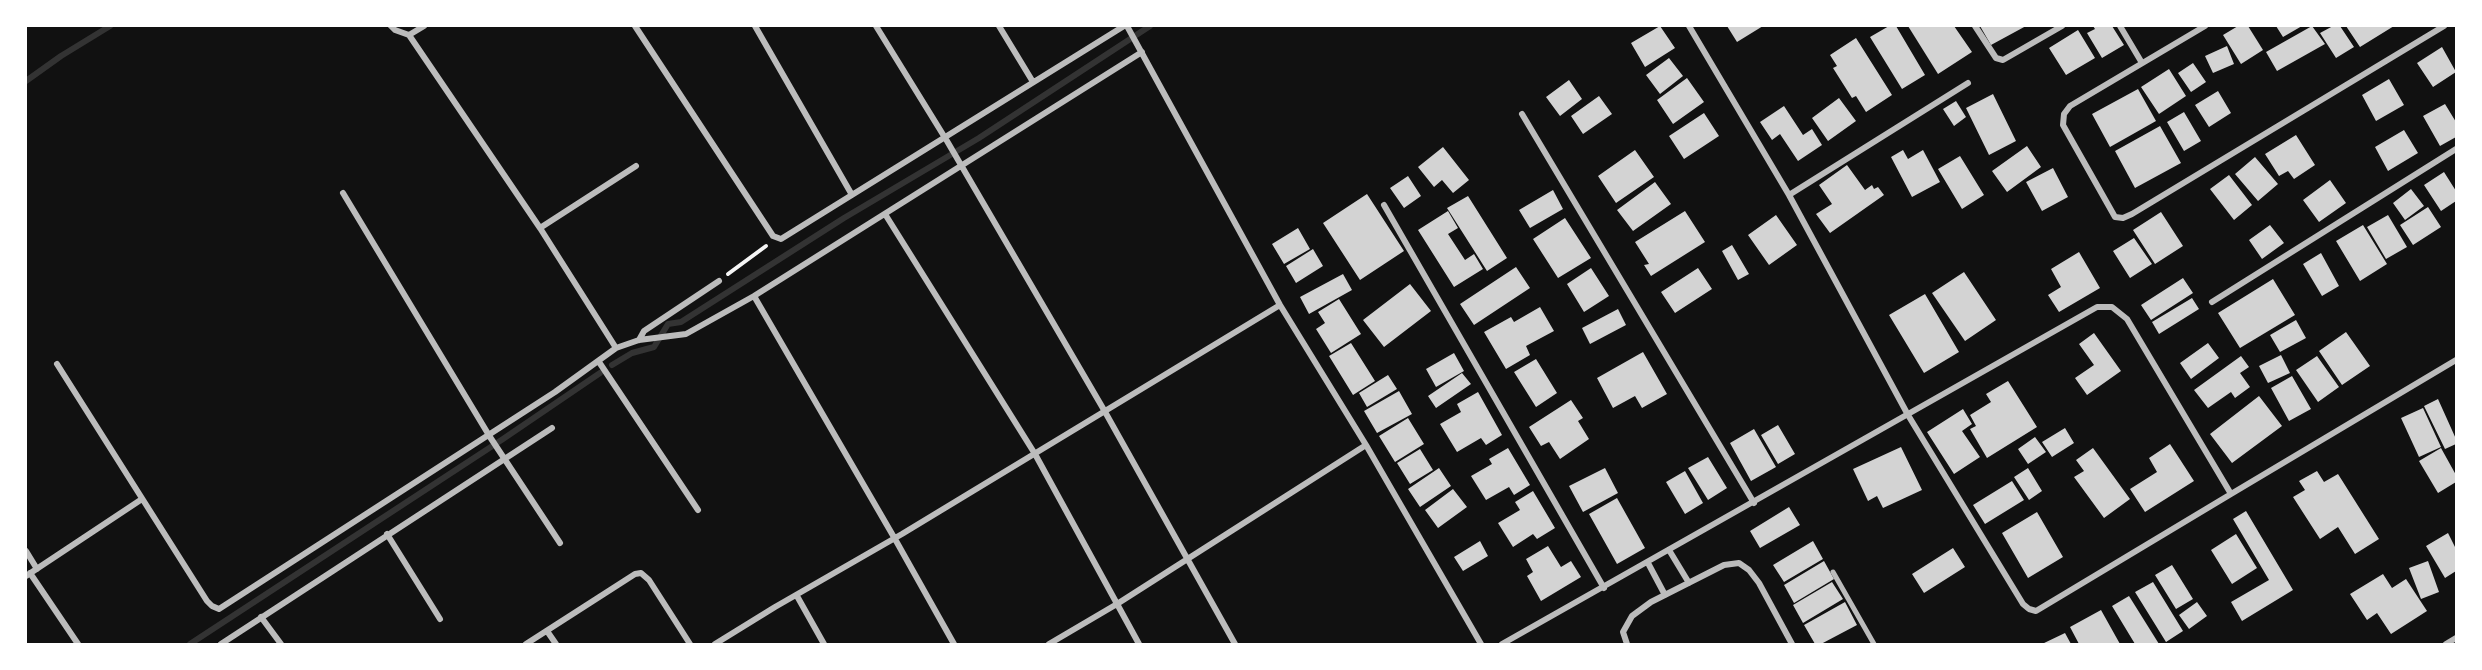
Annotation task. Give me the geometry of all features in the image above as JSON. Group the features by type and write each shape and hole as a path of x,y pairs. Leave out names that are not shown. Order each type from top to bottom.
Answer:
{"street":[{"path":"391,26 409,35 540,228 616,348"},
{"path":"409,35 424,26"},
{"path":"635,26 777,239 786,238 1125,26 1137,42 1280,305 1366,445 1480,645"},
{"path":"755,26 852,195"},
{"path":"876,26 1104,410 1235,645"},
{"path":"999,26 1033,82"},
{"path":"1689,26 1789,195 1908,415 2023,604 2036,611 2457,360"},
{"path":"1975,26 1996,58 2003,60 2062,26"},
{"path":"2120,26 2142,63"},
{"path":"2205,26 2070,106 2064,114 2063,125 2113,216 2118,218 2132,214 2441,26"},
{"path":"57,364 207,601 219,609 492,440 616,348 639,340 673,337 686,333 753,296 1142,52"},
{"path":"1789,195 1968,83"},
{"path":"1522,114 1754,503"},
{"path":"2212,302 2457,149"},
{"path":"540,228 636,166"},
{"path":"342,193 492,440 560,543"},
{"path":"1384,205 1604,588"},
{"path":"885,214 1035,454 1139,645"},
{"path":"639,340 644,331 719,281"},
{"path":"753,296 954,645"},
{"path":"715,645 895,539 1280,305"},
{"path":"1502,645 2097,307 2112,307 2127,319 2231,494"},
{"path":"599,362 698,510"},
{"path":"221,645 261,616 552,428"},
{"path":"1049,645 1366,445"},
{"path":"78,645 28,575 142,499"},
{"path":"387,534 440,619"},
{"path":"26,550 37,568"},
{"path":"1670,550 1689,583"},
{"path":"1648,563 1665,595"},
{"path":"1627,645 1623,632 1632,616 1665,595 1724,565 1739,563 1749,570 1759,583 1792,645"},
{"path":"1833,572 1874,645"},
{"path":"526,645 635,574 641,573 649,580 690,645"},
{"path":"797,596 824,645"},
{"path":"261,616 281,645"},
{"path":"547,631 556,645"},
{"path":"2446,645 2457,638"}],"path":[{"path":"719,281 777,239"}],"building":[{"path":"1660,26 1675,48 1645,67 1631,43"},
{"path":"1727,26 1763,26 1737,42"},
{"path":"1889,26 1896,26 1925,75 1902,89 1870,37"},
{"path":"1908,26 1954,26 1972,52 1938,74"},
{"path":"1980,26 2026,26 1991,45"},
{"path":"2093,26 2112,26 2124,45 2102,58 2087,33 2095,29"},
{"path":"2238,26 2248,26 2263,50 2241,64 2223,35"},
{"path":"2276,26 2302,26 2283,37"},
{"path":"2312,26 2325,44 2277,71 2266,52"},
{"path":"2333,26 2340,26 2354,47 2336,58 2320,33"},
{"path":"2346,26 2394,26 2360,47"},
{"path":"2078,30 2095,58 2066,75 2049,48"},
{"path":"1856,38 1892,95 1866,112 1856,96 1852,98 1833,68 1837,66 1830,55"},
{"path":"2227,46 2234,64 2213,73 2205,56"},
{"path":"2442,47 2456,72 2433,87 2417,63"},
{"path":"1669,58 1683,76 1660,94 1646,75"},
{"path":"2193,63 2206,82 2191,92 2178,73"},
{"path":"2169,69 2186,96 2159,114 2141,87"},
{"path":"1687,78 1704,102 1673,124 1657,100"},
{"path":"2389,79 2404,105 2376,121 2362,95"},
{"path":"1569,80 1582,99 1560,116 1546,97"},
{"path":"2138,89 2156,121 2110,147 2092,114"},
{"path":"2218,91 2231,113 2209,127 2195,105"},
{"path":"1993,94 2016,141 1989,155 1966,108"},
{"path":"1599,96 1612,114 1583,134 1571,116"},
{"path":"1839,98 1856,121 1828,141 1812,118"},
{"path":"1956,101 1966,117 1954,126 1943,109"},
{"path":"2445,104 2456,122 2456,137 2440,146 2423,116"},
{"path":"1784,106 1803,135 1812,129 1822,145 1798,161 1780,134 1772,140 1760,122"},
{"path":"2184,112 2201,141 2184,151 2167,122"},
{"path":"1704,113 1719,136 1684,159 1669,136"},
{"path":"2160,126 2181,163 2135,188 2115,151"},
{"path":"2404,130 2418,153 2388,171 2375,147"},
{"path":"2296,135 2315,165 2294,179 2288,171 2279,176 2265,154"},
{"path":"2027,146 2041,167 2007,192 1992,171"},
{"path":"1443,147 1469,180 1453,193 1442,180 1434,187 1418,167"},
{"path":"1635,150 1654,177 1616,203 1598,176"},
{"path":"1903,150 1908,159 1923,150 1940,182 1912,197 1891,157"},
{"path":"1960,156 1984,195 1962,209 1938,169"},
{"path":"2255,157 2278,184 2258,201 2235,174"},
{"path":"1847,165 1865,190 1872,185 1874,189 1878,187 1884,195 1830,233 1816,214 1832,204 1819,185"},
{"path":"2053,168 2068,197 2042,211 2026,182"},
{"path":"2444,172 2456,191 2456,201 2441,211 2424,185"},
{"path":"2229,175 2252,205 2234,220 2210,189"},
{"path":"1408,176 1421,196 1404,208 1390,188"},
{"path":"2330,180 2346,203 2319,222 2303,200"},
{"path":"1655,182 1671,204 1633,231 1617,210"},
{"path":"2411,189 2424,206 2405,220 2393,203"},
{"path":"1553,190 1563,209 1530,228 1519,210"},
{"path":"1367,194 1404,251 1360,280 1323,223"},
{"path":"1468,196 1507,258 1487,271 1447,208"},
{"path":"2428,207 2441,227 2413,245 2400,225"},
{"path":"1448,211 1458,228 1448,234 1465,260 1474,254 1483,269 1454,287 1418,230"},
{"path":"1685,211 1705,242 1651,276 1644,265 1649,264 1635,242"},
{"path":"2161,212 2183,246 2155,264 2133,230"},
{"path":"1776,215 1797,245 1769,265 1748,235"},
{"path":"2388,215 2407,247 2386,259 2367,227"},
{"path":"1565,218 1591,258 1558,278 1533,239"},
{"path":"2270,225 2284,243 2262,259 2249,240"},
{"path":"2363,225 2387,264 2360,281 2336,241"},
{"path":"1298,228 1310,249 1284,264 1272,244"},
{"path":"2134,238 2152,264 2130,278 2113,251"},
{"path":"1732,245 1749,274 1738,280 1722,251"},
{"path":"1313,249 1323,266 1296,283 1286,266"},
{"path":"2079,252 2100,288 2059,312 2048,295 2061,287 2051,269"},
{"path":"2321,253 2339,286 2322,296 2303,264"},
{"path":"1516,267 1530,288 1474,325 1460,304"},
{"path":"1591,268 1609,296 1584,312 1567,284"},
{"path":"1698,268 1712,289 1675,313 1661,292"},
{"path":"1964,272 1996,320 1965,341 1932,293"},
{"path":"1343,274 1352,290 1309,314 1300,297"},
{"path":"2183,278 2193,293 2151,320 2141,305"},
{"path":"2273,279 2295,315 2240,348 2218,313"},
{"path":"1410,284 1431,311 1384,347 1363,320"},
{"path":"1925,294 1959,352 1924,373 1889,315"},
{"path":"2192,298 2199,309 2159,334 2152,322"},
{"path":"1339,299 1361,334 1331,353 1316,329 1325,323 1318,312"},
{"path":"1540,307 1554,331 1526,346 1530,355 1506,369 1484,332 1511,317 1514,322"},
{"path":"1618,309 1626,325 1590,344 1582,328"},
{"path":"2296,320 2306,338 2280,352 2270,335"},
{"path":"2346,332 2370,366 2342,385 2319,351"},
{"path":"2094,333 2121,371 2087,395 2075,378 2094,365 2079,344"},
{"path":"1351,343 1375,381 1353,395 1329,356"},
{"path":"2208,343 2219,358 2191,379 2180,363"},
{"path":"1643,352 1667,394 1642,408 1635,396 1613,408 1597,378"},
{"path":"1454,353 1464,371 1436,387 1426,369"},
{"path":"2281,355 2290,373 2268,383 2259,366"},
{"path":"2241,356 2249,367 2240,373 2250,387 2235,398 2231,392 2208,408 2194,390"},
{"path":"2317,356 2339,387 2318,402 2296,370"},
{"path":"1536,359 1557,393 1536,407 1514,372"},
{"path":"1462,373 1471,384 1436,408 1428,396"},
{"path":"1388,375 1397,389 1367,407 1359,393"},
{"path":"2292,376 2311,409 2289,421 2271,388"},
{"path":"2008,381 2037,427 1987,458 1970,429 1976,426 1970,415 1991,402 1986,394"},
{"path":"1399,391 1412,414 1377,433 1364,411"},
{"path":"1478,392 1502,435 1486,445 1481,438 1457,452 1440,424 1461,412 1457,404"},
{"path":"2259,396 2282,426 2232,463 2210,434"},
{"path":"2438,399 2456,439 2456,444 2445,449 2424,406"},
{"path":"1571,400 1583,418 1578,421 1589,439 1560,459 1549,442 1541,446 1529,427"},
{"path":"2423,408 2441,447 2419,457 2401,418"},
{"path":"1963,409 1972,424 1962,431 1980,457 1954,474 1927,432"},
{"path":"1408,418 1424,444 1395,462 1379,436"},
{"path":"1778,425 1795,454 1778,464 1761,435"},
{"path":"2065,428 2074,443 2052,457 2042,442"},
{"path":"1754,429 1776,467 1751,481 1730,443"},
{"path":"2035,437 2046,452 2028,464 2018,449"},
{"path":"2170,444 2194,481 2145,512 2130,489 2157,472 2149,458"},
{"path":"1901,447 1922,490 1883,508 1877,496 1868,501 1853,469"},
{"path":"1508,448 1530,485 1514,495 1509,487 1486,500 1471,476 1492,464 1489,459"},
{"path":"2093,448 2130,499 2104,518 2074,477 2084,471 2076,460"},
{"path":"2441,448 2456,475 2456,482 2438,493 2419,461"},
{"path":"1420,449 1433,470 1410,484 1397,463"},
{"path":"1708,457 1727,488 1708,500 1688,468"},
{"path":"1439,468 1451,486 1420,507 1408,489"},
{"path":"1605,468 1618,493 1583,512 1569,486"},
{"path":"2028,468 2042,491 2029,500 2014,477"},
{"path":"1685,471 1703,503 1685,514 1666,482"},
{"path":"2317,471 2324,482 2338,474 2379,539 2355,554 2338,527 2320,539 2293,497 2305,490 2299,481"},
{"path":"2012,481 2024,500 1985,524 1973,505"},
{"path":"1453,489 1467,507 1438,528 1425,510"},
{"path":"1533,491 1555,528 1537,539 1533,534 1513,547 1498,523 1520,510 1515,502"},
{"path":"1617,498 1645,548 1617,564 1589,514"},
{"path":"1789,507 1800,525 1760,548 1750,531"},
{"path":"2246,511 2293,590 2242,621 2231,602 2269,580 2233,519"},
{"path":"2037,512 2063,557 2028,578 2002,533"},
{"path":"2448,533 2456,549 2456,571 2445,578 2426,546"},
{"path":"2236,534 2257,568 2232,584 2211,550"},
{"path":"1480,541 1488,556 1463,571 1454,557"},
{"path":"1813,541 1823,559 1784,582 1773,565"},
{"path":"1548,546 1561,567 1571,561 1581,577 1541,601 1527,576 1533,572 1526,559"},
{"path":"1953,548 1965,567 1924,593 1912,574"},
{"path":"1824,561 1834,579 1794,603 1784,585"},
{"path":"2428,561 2439,592 2421,599 2409,568"},
{"path":"2172,565 2193,599 2176,609 2155,575"},
{"path":"2383,574 2392,588 2406,579 2427,611 2391,634 2377,613 2367,620 2350,594"},
{"path":"1832,582 1843,599 1803,623 1793,605"},
{"path":"2153,582 2183,631 2166,642 2135,592"},
{"path":"2129,596 2159,644 2135,644 2112,606"},
{"path":"1845,602 1857,625 1821,644 1815,644 1804,625"},
{"path":"2197,602 2207,616 2189,629 2179,615"},
{"path":"2101,610 2120,644 2079,644 2070,627"},
{"path":"2065,633 2071,644 2042,644"}],"waterway":[{"path":"26,81 110,26"},
{"path":"612,365 632,353 654,347 668,324 681,322 844,218 979,138 1150,26"},
{"path":"190,644 600,373"}]}
